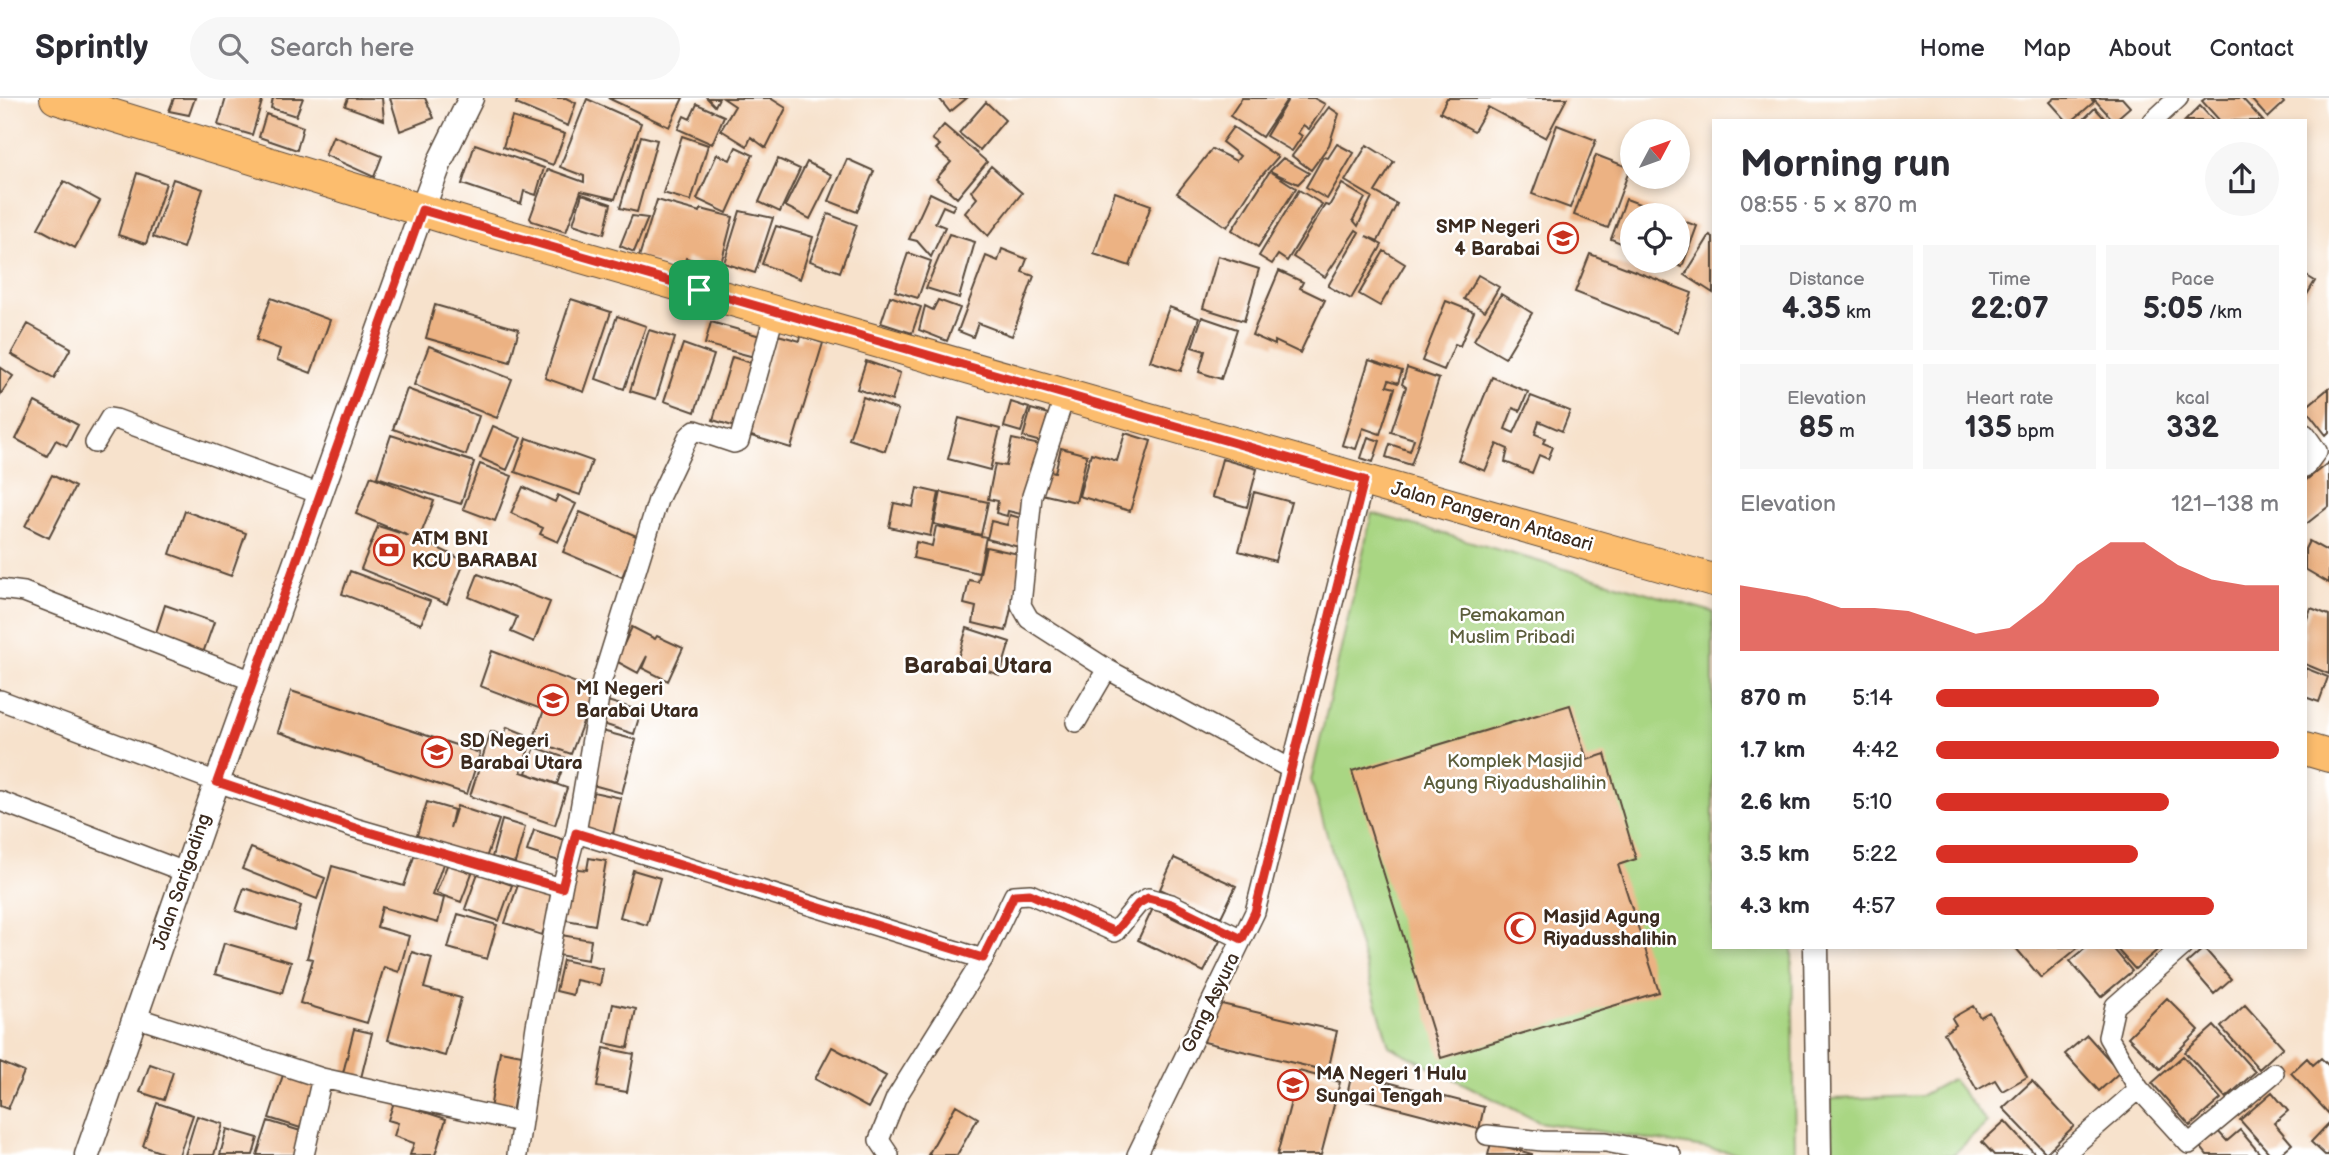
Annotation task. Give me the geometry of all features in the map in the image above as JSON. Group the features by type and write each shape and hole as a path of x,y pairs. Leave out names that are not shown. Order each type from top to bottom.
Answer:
{"main road":[{"name":"Jalan Pangeran Antasari","path":"56,98 422,210 1712,580"},
{"path":"2307,750 2329,756"}],"street":[{"name":"Jalan Sarigading","path":"87,1155 422,210 441,159 471,98"},
{"path":"2155,119 2178,98"},
{"path":"516,1155 536,1026 562,888 576,833 602,680 658,500 681,449 695,430 734,443 739,441 775,312"},
{"path":"1065,395 1032,496 1021,605 1028,620 1107,669 1291,769"},
{"path":"95,443 110,418 116,419 320,494"},
{"path":"2307,438 2317,451 2307,464"},
{"name":"Gang Asyura","path":"1137,1155 1255,912 1364,480"},
{"path":"3,594 24,593 253,681"},
{"path":"1076,722 1107,669"},
{"path":"0,701 217,782 355,828 562,888"},
{"path":"0,801 186,872"},
{"path":"576,833 983,958"},
{"path":"889,1155 879,1140 896,1098 983,958 1014,895 1030,894 1115,932 1138,904 1148,898 1171,904 1242,939"},
{"path":"1816,949 1819,1155"},
{"path":"2180,949 2115,1006 2108,1037 2139,1089 2192,1150 2274,1073"},
{"path":"135,1017 323,1078 520,1122"},
{"path":"304,1155 323,1078"},
{"path":"2063,1155 2139,1089"},
{"path":"1487,1135 1671,1155"}],"green space":[{"name":"Komplek Masjid Agung Riyadushalihin","path":"1372,513 1712,612 1712,949 1792,949 1795,1155 1748,1155 1539,1122 1389,1046 1311,780"},
{"path":"1952,1079 1987,1123 1953,1155 1832,1155 1831,1099 1921,1096"}],"building":[{"path":"174,98 195,98 189,115 169,111"},
{"path":"226,98 263,98 252,135 218,125"},
{"path":"273,98 303,98 296,116 271,108"},
{"path":"348,98 382,98 384,120 345,106"},
{"path":"390,98 425,98 434,118 400,131"},
{"path":"518,98 566,98 576,103 568,126 516,104"},
{"path":"608,98 683,98 669,127"},
{"path":"707,98 719,98 715,106"},
{"path":"723,98 770,98 786,108 766,148 751,137 747,146 721,130 735,106"},
{"path":"939,98 967,98 950,112"},
{"path":"1242,98 1288,98 1262,137 1230,116"},
{"path":"1289,98 1314,98 1325,104 1309,129 1303,125 1298,133 1302,136 1292,151 1266,136"},
{"path":"1447,98 1567,98 1546,138 1488,107 1474,131 1440,112"},
{"path":"2055,98 2090,98 2094,102 2074,119 2065,119 2050,102"},
{"path":"2093,98 2122,98 2130,107 2116,119 2112,119"},
{"path":"2206,98 2242,98 2261,119 2218,119 2202,101"},
{"path":"2250,98 2280,98 2284,103 2268,118"},
{"path":"587,99 641,123 615,199 581,191 566,232 530,218 548,169 584,182 584,176 560,167"},
{"path":"986,102 1005,120 980,150 959,133"},
{"path":"697,104 724,116 712,144 678,129 684,116 690,119"},
{"path":"2200,106 2212,119 2187,119"},
{"path":"1329,107 1339,114 1329,145 1311,170 1292,156"},
{"path":"2095,108 2105,119 2084,119"},
{"path":"266,114 303,127 297,150 259,137"},
{"path":"512,117 565,134 553,165 503,147"},
{"path":"944,125 987,162 957,198 936,179 951,162 936,149 940,145 932,139"},
{"path":"1557,125 1596,140 1570,208 1532,194"},
{"path":"1233,127 1278,157 1256,182 1227,227 1177,193 1212,149 1236,161 1240,156 1222,142"},
{"path":"333,136 382,156 374,177 325,155"},
{"path":"641,136 657,140 637,212 620,208"},
{"path":"682,136 708,145 691,201 663,193"},
{"path":"475,144 544,168 536,195 524,191 521,204 462,184"},
{"path":"1337,144 1354,153 1327,199 1306,187 1323,157 1328,158"},
{"path":"1367,145 1394,162 1375,192 1397,204 1378,241 1366,236 1382,245 1351,299 1328,286 1359,232 1356,230 1325,277 1293,257 1325,205 1329,206 1342,184 1365,198 1353,220 1358,226 1372,197 1345,181"},
{"path":"736,147 753,155 727,213 697,199 717,154 730,160"},
{"path":"1596,155 1620,164 1620,189 1622,189 1608,228 1574,215"},
{"path":"1283,158 1309,173 1298,184 1270,171"},
{"path":"778,159 800,169 780,212 759,202"},
{"path":"847,159 874,171 857,212 829,201"},
{"path":"807,162 832,175 810,219 785,206"},
{"path":"991,166 1022,193 988,236 965,213 977,198 971,191"},
{"path":"1270,171 1296,188 1258,247 1232,230"},
{"path":"137,173 166,183 146,244 118,235"},
{"path":"173,179 203,189 183,248 153,237"},
{"path":"64,181 100,201 75,248 38,228"},
{"path":"1299,190 1322,204 1287,261 1278,255 1272,264 1259,256"},
{"path":"1115,192 1151,205 1130,266 1094,254"},
{"path":"930,193 955,205 952,210 943,206 935,223 945,227 931,257 917,241 909,239"},
{"path":"582,194 611,204 604,234 573,224"},
{"path":"657,200 700,212 701,209 733,217 720,267 686,258 682,272 639,257"},
{"path":"740,211 773,218 755,273 724,263"},
{"path":"828,214 857,225 840,272 810,261"},
{"path":"1620,215 1620,243 1611,239"},
{"path":"632,216 648,218 634,252 620,246"},
{"path":"1690,223 1697,226 1690,245"},
{"path":"776,226 813,237 800,279 762,264"},
{"path":"949,234 975,242 959,298 926,288"},
{"path":"1710,235 1712,236 1712,292 1685,275 1690,273 1690,267"},
{"path":"1002,249 1027,259 1022,272 1034,276 1012,336 978,323 973,337 958,331 986,256 998,261"},
{"path":"1384,251 1405,264 1380,306 1359,294"},
{"path":"908,253 931,261 918,298 895,291"},
{"path":"1590,254 1620,265 1620,273 1640,273 1692,293 1678,332 1575,292"},
{"path":"1218,256 1259,269 1244,321 1203,308"},
{"path":"1279,271 1303,282 1300,288 1325,300 1300,353 1275,341 1275,345 1252,335"},
{"path":"1478,275 1499,287 1485,311 1464,299"},
{"path":"2307,276 2315,281 2307,295"},
{"path":"1501,294 1532,313 1505,358 1474,340"},
{"path":"890,296 921,307 912,333 881,323"},
{"path":"271,298 330,320 311,373 277,360 280,349 256,340"},
{"path":"571,299 611,312 584,392 545,378"},
{"path":"938,300 960,308 947,341 919,330 925,306 933,310"},
{"path":"1446,301 1474,312 1460,346 1455,344 1444,370 1422,361"},
{"path":"435,305 519,329 510,362 426,338"},
{"path":"1169,307 1199,318 1181,371 1150,361"},
{"path":"617,316 646,326 624,389 596,379"},
{"path":"1202,317 1237,329 1221,379 1199,372 1205,351 1192,347"},
{"path":"711,322 764,337 758,358 705,344"},
{"path":"28,324 71,348 54,378 11,354"},
{"path":"649,330 675,338 656,399 630,391"},
{"path":"778,335 800,341 801,336 823,343 791,448 748,435"},
{"path":"683,344 714,355 695,412 664,401"},
{"path":"429,346 512,379 497,418 414,385"},
{"path":"732,357 758,365 739,428 713,420"},
{"path":"1369,360 1402,371 1398,383 1389,380 1387,386 1395,388 1380,434 1363,428 1356,449 1342,445"},
{"path":"866,361 900,373 892,401 857,389"},
{"path":"0,367 13,376 0,395"},
{"path":"1407,368 1439,379 1411,465 1386,457 1390,444 1410,451 1414,439 1391,432 1406,387 1402,384"},
{"path":"1492,377 1528,392 1520,411 1513,408 1505,429 1514,433 1531,396 1570,411 1562,431 1539,421 1535,434 1545,438 1543,443 1553,447 1548,459 1539,455 1532,473 1505,462 1508,449 1497,444 1485,471 1458,460"},
{"path":"2329,388 2329,432 2326,435 2307,411 2307,406"},
{"path":"407,389 479,416 466,455 393,429"},
{"path":"863,397 898,410 885,451 849,439"},
{"path":"35,402 78,425 67,446 56,440 47,456 16,439"},
{"path":"1011,402 1029,408 1021,432 1004,427"},
{"path":"1031,409 1048,414 1041,442 1023,437"},
{"path":"959,418 1000,429 990,470 948,459"},
{"path":"493,426 521,438 507,470 480,458"},
{"path":"1125,433 1151,441 1130,511 1079,496 1091,453 1117,461"},
{"path":"391,435 474,462 461,504 377,477"},
{"path":"1368,437 1380,441 1373,462 1361,458"},
{"path":"527,438 592,461 580,495 515,472"},
{"path":"1012,439 1040,445 1025,515 1008,511 1007,516 996,513 998,501 988,499 995,464 1006,466"},
{"path":"1061,448 1087,455 1076,502 1037,493 1043,469 1055,472"},
{"path":"1222,459 1257,469 1247,507 1212,497"},
{"path":"2329,462 2329,506 2307,523 2307,479"},
{"path":"480,464 512,476 495,521 463,509"},
{"path":"52,475 75,487 49,538 25,526"},
{"path":"371,476 434,501 419,539 465,561 447,604 361,569 378,526 409,536 356,514"},
{"path":"523,487 555,502 558,495 576,504 558,542 540,534 543,528 511,513"},
{"path":"917,488 939,493 930,536 889,527 894,503 913,507"},
{"path":"941,492 988,502 981,535 934,524"},
{"path":"1254,492 1291,502 1275,561 1239,551"},
{"path":"185,511 246,533 231,576 170,554"},
{"path":"580,512 639,537 622,577 563,552"},
{"path":"1010,515 1024,519 1019,547 987,539 991,521 1007,525"},
{"path":"936,526 986,537 979,573 913,558 916,542 932,546"},
{"path":"2309,541 2329,552 2329,583 2307,570"},
{"path":"986,547 1023,555 1006,631 973,623 976,607 964,604 969,580 978,582"},
{"path":"350,571 430,601 421,624 342,594"},
{"path":"478,574 550,602 534,642 511,632 517,617 469,597"},
{"path":"165,605 214,622 203,653 155,636"},
{"path":"2311,608 2329,615 2329,674 2307,665 2307,619"},
{"path":"632,627 655,639 657,636 683,648 668,681 642,668 647,656 638,673 616,661"},
{"path":"967,628 1010,642 1000,675 957,661"},
{"name":"MI Negeri Barabai Utara","path":"492,651 595,690 571,754 533,740 544,710 480,686"},
{"path":"2307,669 2328,677 2319,702 2307,698"},
{"path":"291,691 480,753 467,794 278,732"},
{"path":"604,700 641,711 634,734 597,722"},
{"name":"Masjid Agung Riyadusshalihin","path":"1570,705 1587,760 1605,754 1636,859 1618,865 1659,992 1441,1058 1352,771"},
{"path":"507,727 525,734 522,742 530,745 521,772 567,788 555,825 470,796 491,731 504,736"},
{"path":"602,731 636,740 622,793 589,784"},
{"path":"535,747 566,758 557,784 526,773"},
{"path":"593,792 621,798 613,834 586,829"},
{"path":"427,802 454,810 450,828 457,806 499,820 484,864 415,842"},
{"path":"502,820 525,827 515,863 492,857"},
{"path":"534,830 565,840 559,861 527,851"},
{"path":"251,848 325,878 317,899 242,869"},
{"path":"416,851 444,861 432,895 444,898 438,923 382,907 377,927 409,936 399,972 384,967 367,1023 300,1003 313,959 307,958 332,866 404,886"},
{"path":"589,858 606,861 595,925 560,919 569,868 587,870"},
{"path":"1174,858 1236,886 1221,917 1160,889"},
{"path":"448,863 472,873 461,902 436,893"},
{"path":"633,870 660,878 647,925 620,917"},
{"path":"478,873 512,885 499,921 465,909"},
{"path":"519,882 556,894 542,935 505,923"},
{"path":"244,888 301,906 294,930 236,911"},
{"path":"1153,908 1220,941 1204,972 1138,940"},
{"path":"458,914 497,925 487,959 448,948"},
{"path":"561,935 591,940 588,960 558,955"},
{"path":"224,943 291,962 282,993 215,974"},
{"path":"2017,949 2077,949 2041,978"},
{"path":"2085,949 2114,949 2132,971 2101,997 2070,961"},
{"path":"2117,949 2159,949 2135,969"},
{"path":"2205,949 2231,979 2214,994 2187,963"},
{"path":"412,952 432,958 424,988 461,998 445,1056 388,1040"},
{"path":"563,960 603,969 600,985 576,980 573,995 556,991"},
{"path":"2167,998 2199,1030 2160,1069 2128,1037"},
{"path":"1213,1002 1337,1031 1328,1071 1204,1042"},
{"path":"613,1004 636,1009 628,1048 605,1043"},
{"path":"2245,1005 2283,1047 2259,1069 2221,1027"},
{"path":"1973,1006 1980,1017 1989,1012 2027,1077 2002,1091 1995,1080 1977,1090 1944,1033 1956,1025 1952,1018"},
{"path":"2214,1026 2255,1072 2226,1098 2185,1052"},
{"path":"354,1029 372,1033 360,1082 342,1077"},
{"path":"2087,1035 2120,1072 2099,1091 2065,1054"},
{"path":"832,1047 886,1076 868,1108 815,1079"},
{"path":"604,1048 634,1054 627,1092 597,1087"},
{"path":"500,1051 522,1055 512,1113 490,1109"},
{"path":"2183,1056 2221,1099 2190,1126 2152,1083"},
{"path":"2307,1058 2313,1065 2321,1058 2329,1066 2329,1114 2291,1073"},
{"path":"0,1062 24,1072 8,1109 0,1106"},
{"path":"150,1064 173,1072 164,1100 140,1092"},
{"path":"1299,1071 1340,1082 1321,1155 1277,1155"},
{"path":"1352,1073 1484,1107 1479,1129 1347,1095"},
{"path":"283,1075 320,1087 307,1130 269,1118"},
{"path":"2032,1081 2074,1126 2046,1153 2003,1108"},
{"path":"2272,1092 2288,1111 2274,1123 2292,1144 2279,1155 2271,1155 2240,1120"},
{"path":"394,1102 446,1119 435,1155 410,1155 414,1143 394,1136 398,1123 388,1120"},
{"path":"157,1103 193,1115 179,1155 168,1155 143,1146"},
{"path":"956,1105 978,1118 957,1155 928,1155"},
{"path":"197,1116 223,1124 214,1155 185,1155"},
{"path":"268,1121 307,1133 300,1155 257,1155"},
{"path":"2005,1121 2036,1155 1994,1155 1982,1142"},
{"path":"2329,1123 2329,1155 2325,1155 2311,1142"},
{"path":"227,1129 258,1138 253,1155 220,1155"},
{"path":"2216,1129 2227,1141 2240,1130 2261,1155 2207,1155 2198,1144"},
{"path":"1491,1143 1532,1154 1532,1155 1488,1155"}],"place":[{"name":"SMP Negeri 4 Barabai","path":"1563,238"},
{"name":"ATM BNI KCU BARABAI","path":"389,550"},
{"name":"MI Negeri Barabai Utara","path":"553,700"},
{"name":"SD Negeri Barabai Utara","path":"437,752"},
{"name":"Masjid Agung Riyadusshalihin","path":"1520,928"},
{"name":"MA Negeri 1 Hulu Sungai Tengah","path":"1293,1085"}],"district":[{"name":"Barabai Utara","path":"978,666"}],"route":[{"path":"422,210 699,290 1364,480 1255,912 1242,939 1171,904 1148,898 1138,904 1115,932 1030,894 1014,895 983,958 576,833 562,888 355,828 217,782 422,210"}],"park label":[{"name":"Pemakaman Muslim Pribadi","path":"1512,626"}]}
